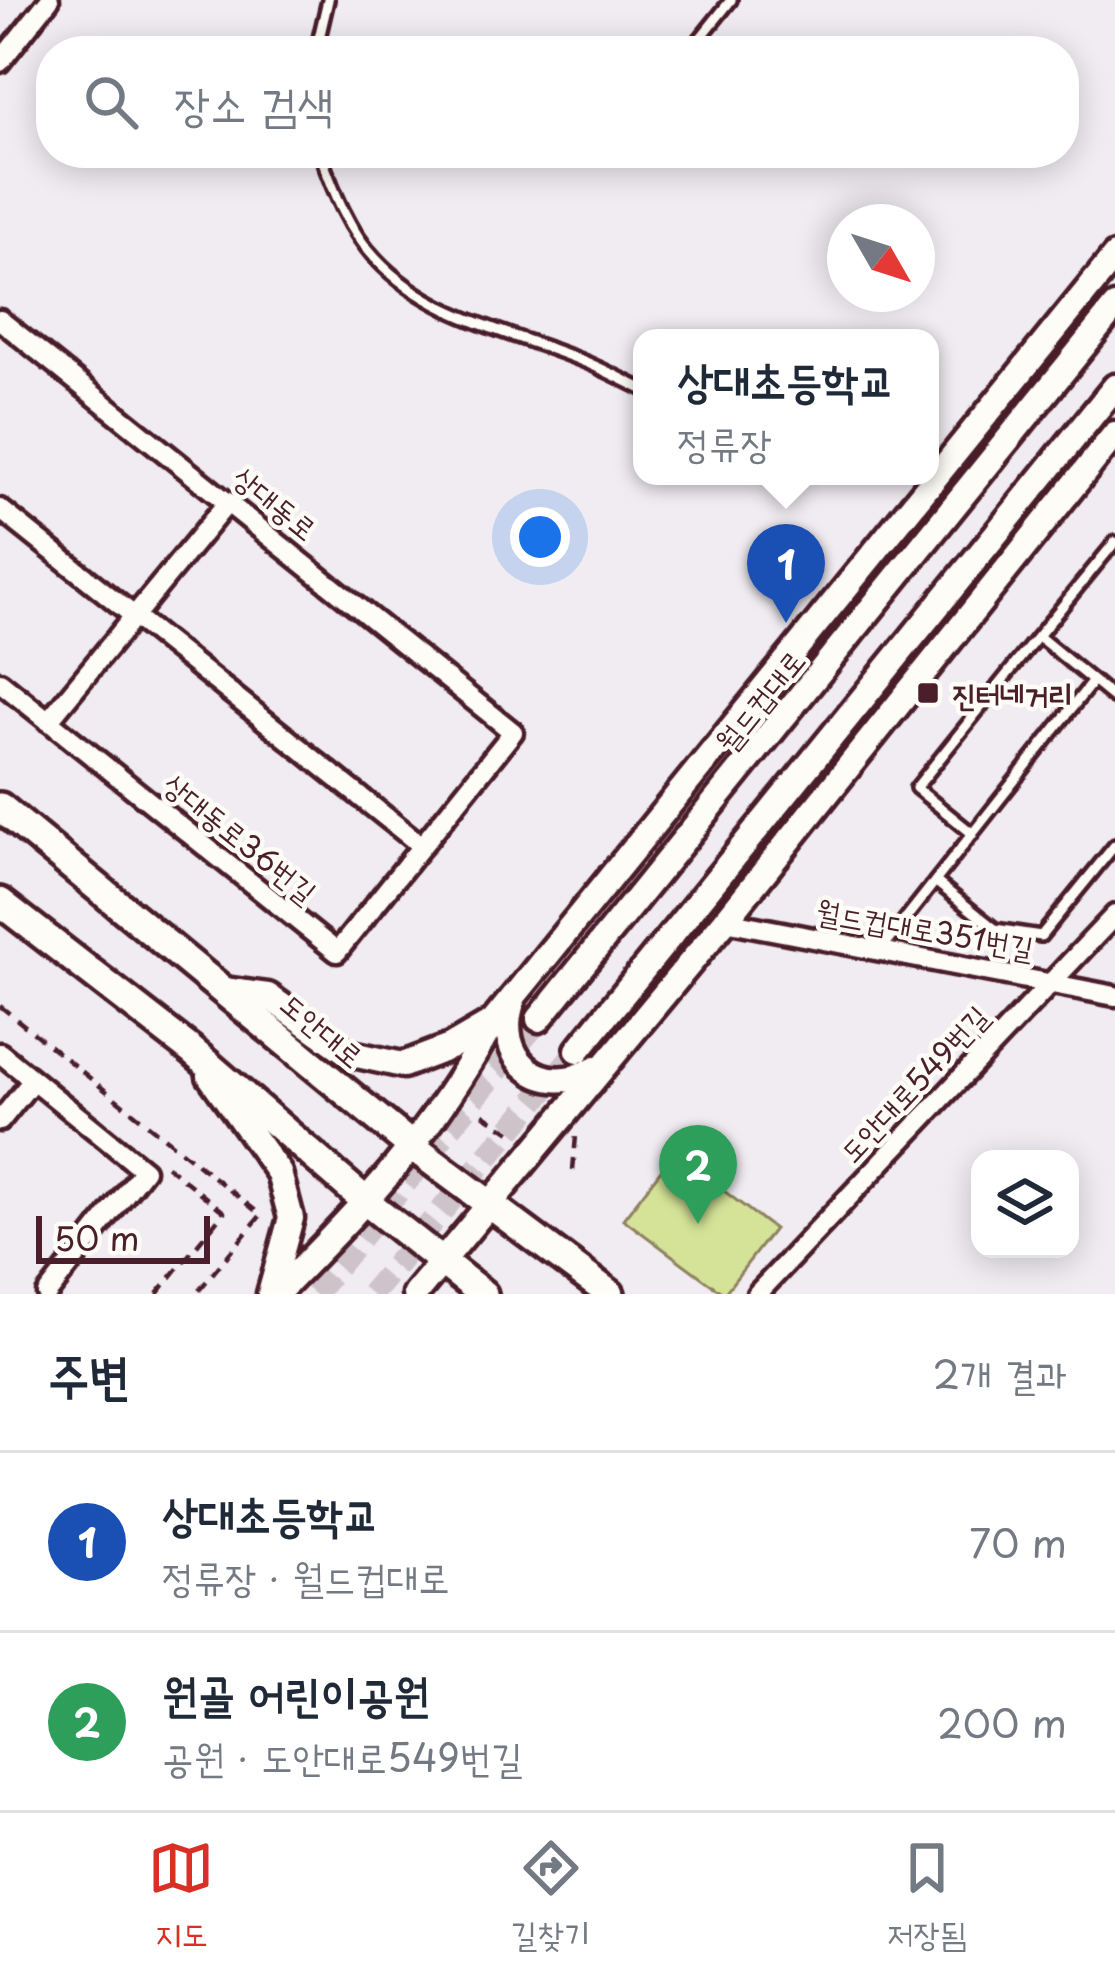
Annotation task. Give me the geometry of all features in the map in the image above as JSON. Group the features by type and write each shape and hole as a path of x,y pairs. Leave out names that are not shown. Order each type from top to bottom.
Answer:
{"main road":[{"name":"도안대로","path":"0,807 414,1148 610,1294"},
{"path":"0,902 190,1050 368,1203 484,1294"}],"street":[{"path":"0,62 49,0"},
{"path":"939,473 1115,256"},
{"name":"월드컵대로","path":"539,1019 1115,307"},
{"name":"상대동로","path":"0,320 513,732"},
{"path":"578,1050 1115,387"},
{"path":"415,1294 724,921 1115,434"},
{"path":"273,1294 368,1203 414,1148 466,1072 493,1022 929,485"},
{"path":"48,721 228,502"},
{"path":"0,509 422,846"},
{"name":"상대동로36번길","path":"0,682 337,952 513,732"},
{"name":"도안대로549번길","path":"757,1294 1115,915"},
{"name":"월드컵대로351번길","path":"724,921 1115,996"},
{"path":"224,990 268,996 348,1053 404,1064 450,1047 493,1022"},
{"path":"517,992 507,1018 507,1035 526,1068 545,1078 568,1080 605,1062"},
{"path":"190,1050 279,1173 291,1218 273,1294"},
{"path":"0,1053 144,1170 47,1294"},
{"path":"0,1120 32,1079"}],"lane":[{"path":"320,36 328,0"},
{"path":"702,36 731,0"},
{"path":"325,168 353,227 374,258 406,286 434,304 510,337 581,360 633,384"},
{"path":"973,834 916,788 1115,542"},
{"path":"1038,636 1115,699"},
{"path":"880,951 1093,681"},
{"path":"935,881 995,929 1041,936 1115,845"}],"path":[{"path":"0,1006 261,1215 196,1294"},
{"path":"483,1114 528,1143"}],"green space":[{"path":"674,1153 774,1229 724,1294 623,1219"}],"tunnel":[{"path":"314,1294 539,1019"},
{"path":"371,1294 578,1050"}],"place":[{"name":"상대초등학교","path":"786,623"},
{"name":"진터네거리","path":"928,693"},
{"name":"원골 어린이공원","path":"698,1224"}]}
